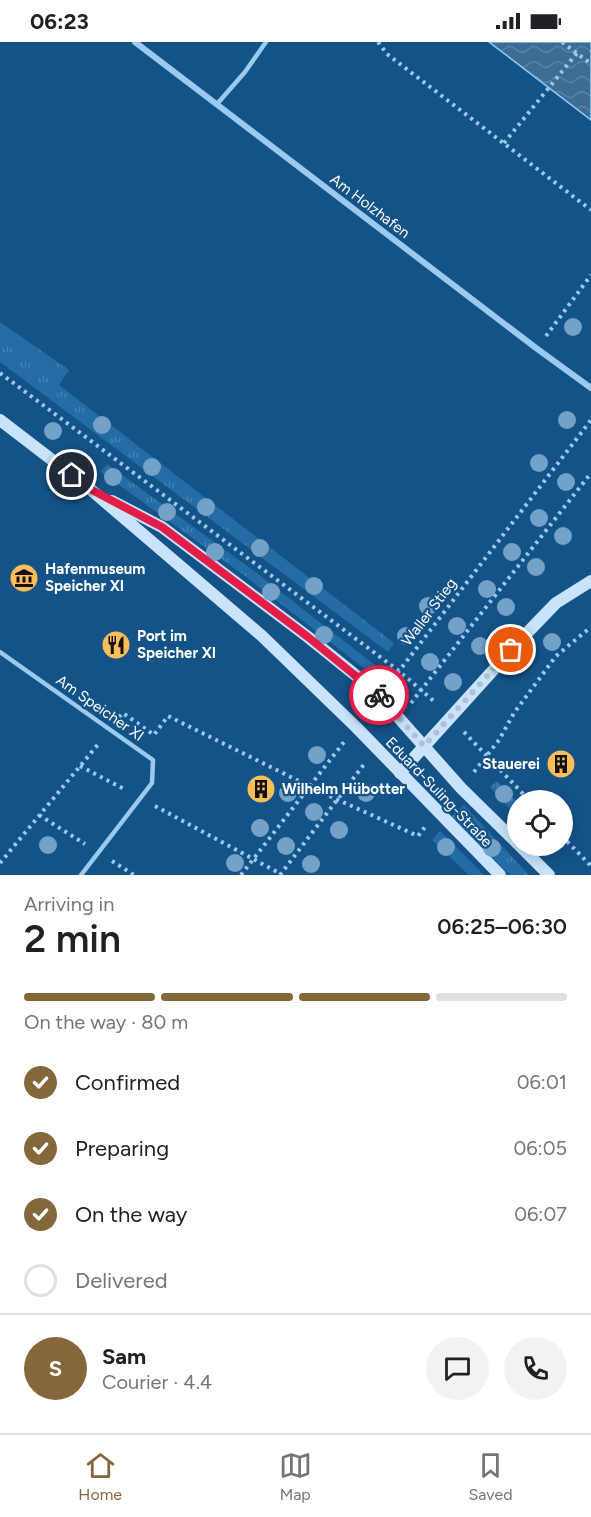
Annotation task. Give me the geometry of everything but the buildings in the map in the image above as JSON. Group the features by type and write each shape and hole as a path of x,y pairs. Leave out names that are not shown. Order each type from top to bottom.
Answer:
{"street":[{"name":"Am Holzhafen","path":"135,42 591,388"},
{"name":"Eduard-Suling-Straße","path":"0,420 90,489 262,636 356,727 500,875"},
{"name":"Eduard-Suling-Straße","path":"90,489 162,527 308,637 381,696 461,788 507,833"},
{"path":"400,773 556,603 591,581"},
{"name":"Eduard-Suling-Straße","path":"530,856 549,875"}],"lane":[{"path":"217,104 245,72 266,42"},
{"name":"Am Speicher XI","path":"0,652 153,760 153,783 81,875"}],"path":[{"path":"378,42 387,54 591,210"},
{"path":"562,42 591,64"},
{"path":"504,143 577,53"},
{"path":"536,348 591,275"},
{"path":"0,373 422,689 519,790"},
{"name":"Waller Stieg","path":"381,696 591,420"},
{"path":"399,718 591,473"},
{"path":"487,756 514,713 556,656 591,627"},
{"path":"123,713 154,735 168,716 418,836"},
{"path":"242,875 356,727"},
{"path":"0,863 80,766 280,874 376,748"},
{"path":"573,847 591,866"}],"green space":[{"path":"0,322 69,370 59,385 394,643 388,652 0,362"},
{"path":"107,464 254,571 376,666 370,673 249,579 101,472"},
{"path":"497,781 507,792 507,806 490,787"},
{"path":"464,805 507,851 507,856 511,856 529,875 510,875 451,817"},
{"path":"440,831 484,875 469,875 432,840"}],"water":[{"path":"489,42 591,42 591,120"}],"way so far":[{"path":"379,695 424,746 511,650"}],"place":[{"name":"Hafenmuseum Speicher XI","path":"24,578"},
{"name":"Port im Speicher XI","path":"116,645"},
{"name":"Stauerei","path":"561,764"},
{"name":"Wilhelm Hübotter","path":"261,789"}],"route":[{"path":"72,475 90,489 162,527 308,637 379,695"}]}
